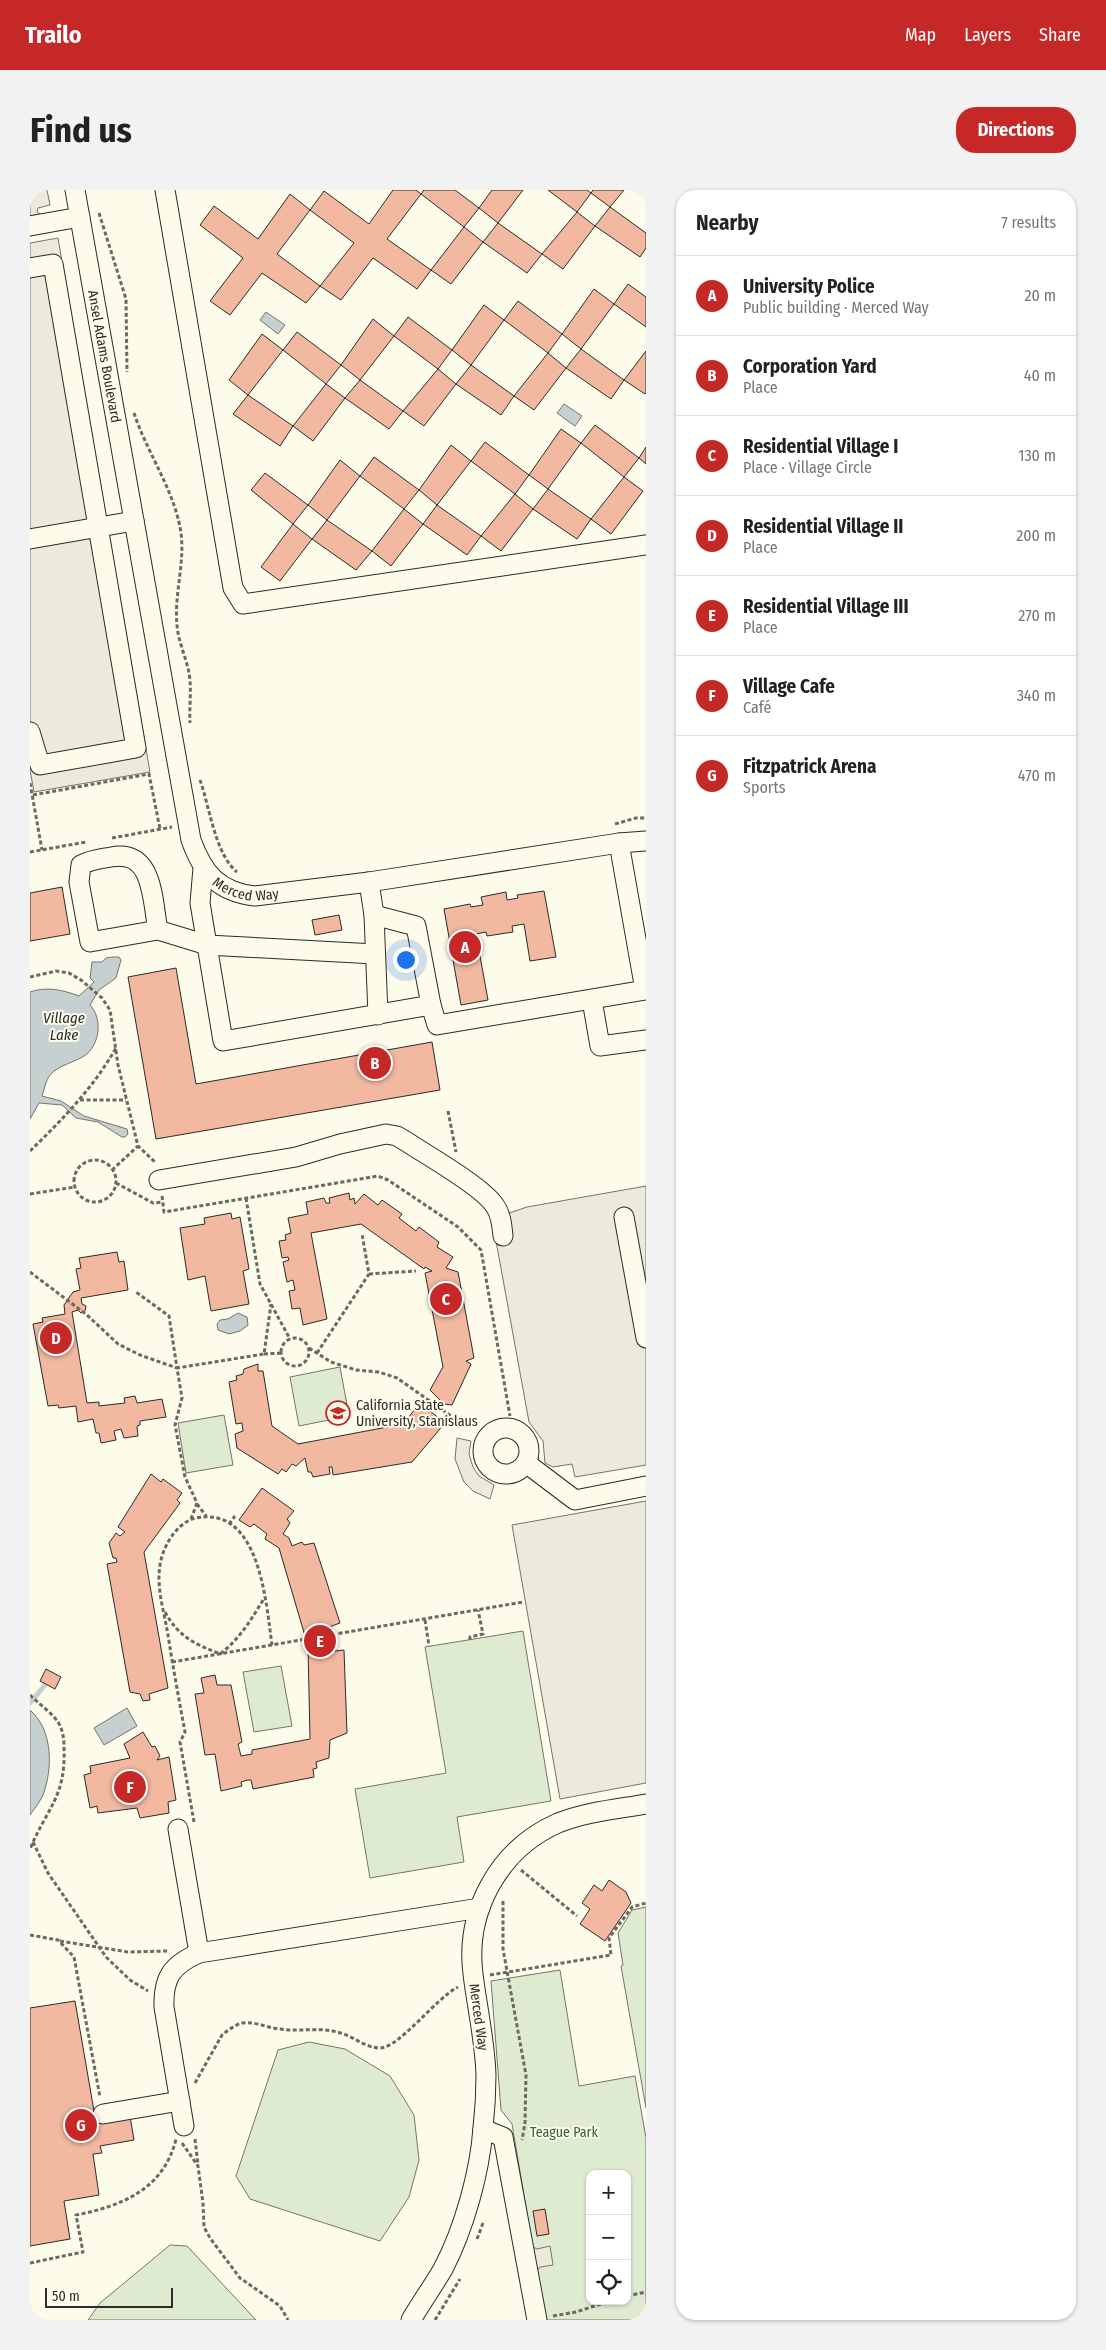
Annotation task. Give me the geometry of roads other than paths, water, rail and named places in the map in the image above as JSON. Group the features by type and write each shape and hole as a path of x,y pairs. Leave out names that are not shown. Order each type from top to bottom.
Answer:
{"street":[{"name":"Ansel Adams Boulevard","path":"75,190 134,521"},
{"path":"164,190 233,588 243,604 646,545"},
{"path":"30,226 80,218"},
{"path":"30,268 53,264 136,748 40,764 30,732"},
{"path":"30,539 134,521"},
{"name":"Merced Way","path":"134,521 191,840 203,868 229,890 239,894 255,896 368,882 619,843 646,841"},
{"path":"374,915 416,926 431,1006 437,1025 645,990 619,843"},
{"path":"158,930 147,871 136,860 123,856 113,856 81,865 78,872 79,882 90,942 158,930 207,946 375,954"},
{"path":"203,868 200,903 223,1041 431,1006"},
{"path":"368,882 374,915 378,1015"},
{"path":"592,1000 600,1046 646,1040"},
{"path":"159,1180 296,1156 365,1138 392,1135 407,1142 482,1193 496,1206 503,1236"},
{"path":"624,1217 646,1338"},
{"path":"526,1463 575,1500 646,1486"},
{"name":"Merced Way","path":"410,2320 443,2268 463,2219 477,2171 483,2129 486,2074 472,1952 474,1925 485,1892 498,1871 516,1852 539,1834 557,1824 577,1817 646,1804"},
{"path":"187,1829 199,1953"},
{"path":"185,2132 163,1993 168,1978 176,1967 199,1953 480,1908"},
{"path":"103,2114 180,2100"},
{"path":"483,2129 503,2137 537,2319"}],"water":[{"path":"266,312 285,325 278,334 260,320"},
{"path":"564,404 582,416 575,426 557,413"},
{"name":"Village Lake","path":"119,957 121,960 116,978 99,990 90,1005 97,1017 98,1024 94,1046 84,1056 50,1075 42,1096 61,1101 84,1116 127,1129 128,1134 122,1137 98,1122 76,1118 62,1105 39,1103 30,1119 30,992 43,989 67,992 79,996 94,982 90,978 92,962 102,962 106,958"},
{"path":"238,1313 247,1317 248,1325 240,1331 229,1334 218,1330 217,1324 220,1320 228,1319"},
{"path":"127,1708 137,1726 104,1745 94,1728"},
{"path":"30,1710 38,1718 43,1728 49,1750 49,1762 43,1795 30,1815"}],"waterway":[{"path":"30,1703 45,1685"}],"place":[{"name":"University Police","path":"465,947"},
{"name":"Corporation Yard","path":"375,1063"},
{"name":"Residential Village I","path":"446,1299"},
{"name":"Residential Village II","path":"56,1338"},
{"name":"California State University, Stanislaus","path":"338,1413"},
{"name":"Residential Village III","path":"320,1641"},
{"name":"Village Cafe","path":"130,1787"},
{"name":"Fitzpatrick Arena","path":"81,2125"}],"park label":[{"name":"Teague Park","path":"564,2132"}]}
